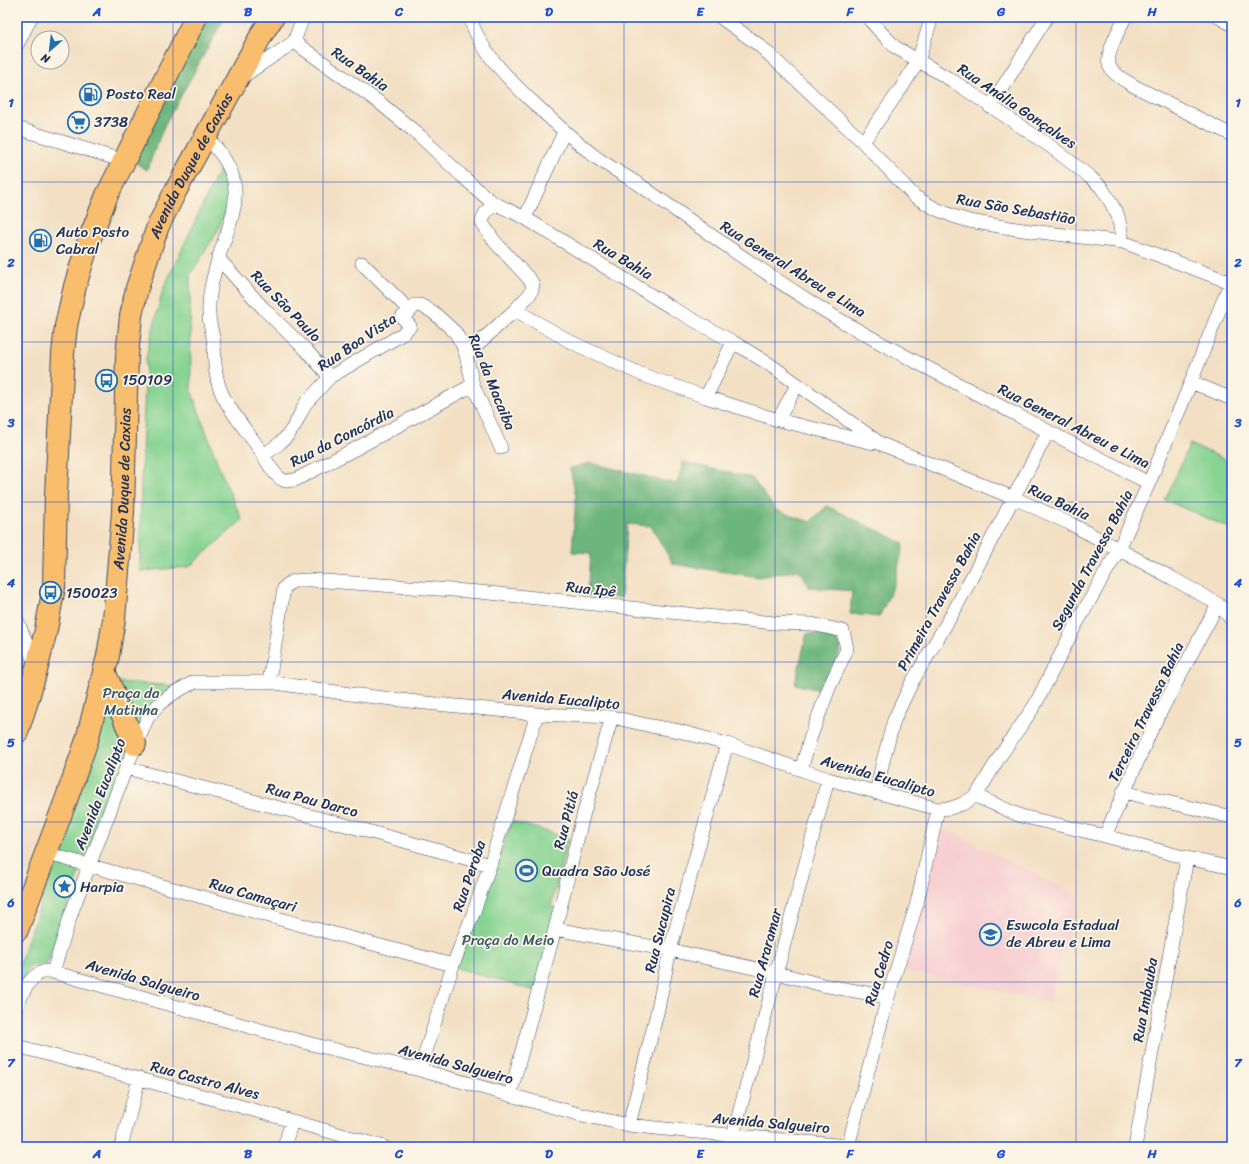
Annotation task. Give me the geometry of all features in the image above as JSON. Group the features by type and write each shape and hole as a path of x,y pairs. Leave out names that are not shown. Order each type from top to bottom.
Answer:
{"highway":[{"path":"17,732 37,667 54,587 62,354 66,326 75,286 89,240 107,195 196,17"},
{"name":"Avenida Duque de Caxias","path":"17,930 66,800 86,740 108,656 114,620 123,512 127,356 131,316 137,288 158,226 175,192 205,135 273,17"},
{"path":"104,671 135,744"}],"street":[{"path":"17,45 31,17"},
{"path":"236,81 294,42 303,17"},
{"name":"Rua General Abreu e Lima","path":"470,17 479,39 491,58 509,80 564,132 599,159 633,180 723,244 811,302 886,345 1048,432 1149,484"},
{"name":"Rua São Sebastião","path":"720,17 759,45 863,142 914,196 936,209 969,221 1023,230 1123,242 1231,281"},
{"name":"Rua Anália Gonçalves","path":"867,17 895,47 953,81 1050,146 1090,177 1101,187 1118,216 1123,242"},
{"path":"863,142 902,87 918,61 932,17"},
{"path":"990,107 1048,17"},
{"path":"1125,17 1113,44 1108,60 1111,69 1121,78 1134,86 1232,135"},
{"path":"1219,17 1232,25"},
{"name":"Rua Bahia","path":"294,42 380,103 420,136 461,175 496,204 525,218 672,308 769,364 881,444"},
{"path":"17,128 124,161"},
{"path":"525,218 564,132"},
{"name":"Rua da Concórdia","path":"205,135 218,148 227,164 234,179 235,191 234,208 218,258 211,287 209,314 214,342 216,374 220,389 227,403 277,476 287,481 295,480 473,385"},
{"path":"466,355 515,310 530,294 533,285 495,242 482,223 483,216 487,210 496,204"},
{"name":"Rua São Paulo","path":"218,258 264,309 306,350 330,377"},
{"path":"362,263 410,311"},
{"name":"Segunda Travessa Bahia","path":"976,796 1000,756 1035,705 1074,628 1119,549 1149,484 1231,281"},
{"name":"Rua da Macaiba","path":"410,311 415,305 419,305 433,312 455,332 466,355 473,385 501,448"},
{"name":"Rua Bahia","path":"515,310 580,346 643,375 778,420 881,444 1014,498 1071,524 1218,604 1232,620"},
{"name":"Rua Boa Vista","path":"264,455 288,435 305,404 330,377 407,331 410,326 402,317 410,311"},
{"path":"706,397 733,342"},
{"path":"1191,382 1232,399"},
{"path":"778,420 797,385"},
{"name":"Primeira Travessa Bahia","path":"876,793 894,720 911,684 955,609 1048,432"},
{"name":"Rua Ipê","path":"269,682 284,588 287,584 294,581 311,580 480,592 766,623 812,624 843,631 847,649 829,688 811,736 801,770"},
{"name":"Terceira Travessa Bahia","path":"1105,836 1153,726 1218,604"},
{"path":"17,620 37,667"},
{"name":"Avenida Eucalipto","path":"53,972 71,914 135,744 148,717 159,704 174,693 194,682 269,682 426,703 537,714 612,717 727,744 828,779 938,809 951,808 976,796"},
{"name":"Rua Peroba","path":"420,1070 453,965 490,865 537,714"},
{"name":"Rua Pitiá","path":"510,1095 555,929 583,816 612,717"},
{"name":"Rua Sucupira","path":"629,1125 657,1013 670,950 727,744"},
{"name":"Rua Pau Darco","path":"126,768 354,827 490,865"},
{"name":"Rua Araramar","path":"733,1136 828,779"},
{"path":"1123,792 1232,817"},
{"path":"976,796 1021,816 1232,868"},
{"name":"Rua Cedro","path":"853,1146 888,997 917,903 938,809"},
{"name":"Rua Camaçari","path":"45,853 316,929 453,965"},
{"name":"Rua Imbauba","path":"1135,1147 1187,858"},
{"path":"555,929 670,950 777,973 823,985 888,997"},
{"path":"17,1007 20,996 33,978 44,970 53,972"},
{"name":"Avenida Salgueiro","path":"53,972 311,1044 420,1070 582,1115 629,1125 733,1136 853,1146"},
{"name":"Rua Castro Alves","path":"17,1046 139,1078 384,1147"},
{"path":"121,1147 139,1078"},
{"path":"284,1147 292,1121"}],"shaded area":[{"name":"Eswcola Estadual de Abreu e Lima","path":"943,828 1079,896 1049,1002 904,971"}],"green space":[{"path":"202,17 225,17 164,126 147,170 134,162"},
{"path":"222,164 239,180 217,232 190,275 191,390 220,470 242,520 189,567 140,571 141,483 146,357 163,289"},
{"path":"1190,444 1232,462 1232,529 1165,500"},
{"path":"683,462 752,478 776,510 810,522 827,506 904,543 894,585 879,617 850,614 852,591 809,587 799,570 759,577 673,564 651,526 627,524 621,598 588,595 591,553 572,552 576,496 570,468 591,463 677,484"},
{"path":"807,633 835,637 841,648 824,691 795,684"},
{"name":"Praça da Matinha","path":"118,682 177,686 145,714 83,861 47,964 30,966 20,983 17,983 17,971"},
{"name":"Praça do Meio","path":"512,821 568,838 551,907 558,909 539,992 447,965 487,893"}],"place":[{"name":"Posto Real","path":"90,94"},
{"name":"3738","path":"78,122"},
{"name":"Auto Posto Cabral","path":"41,241"},
{"name":"150109","path":"106,380"},
{"name":"150023","path":"50,593"},
{"name":"Quadra São José","path":"527,871"},
{"name":"Harpia","path":"64,887"},
{"name":"Eswcola Estadual de Abreu e Lima","path":"991,934"}]}
